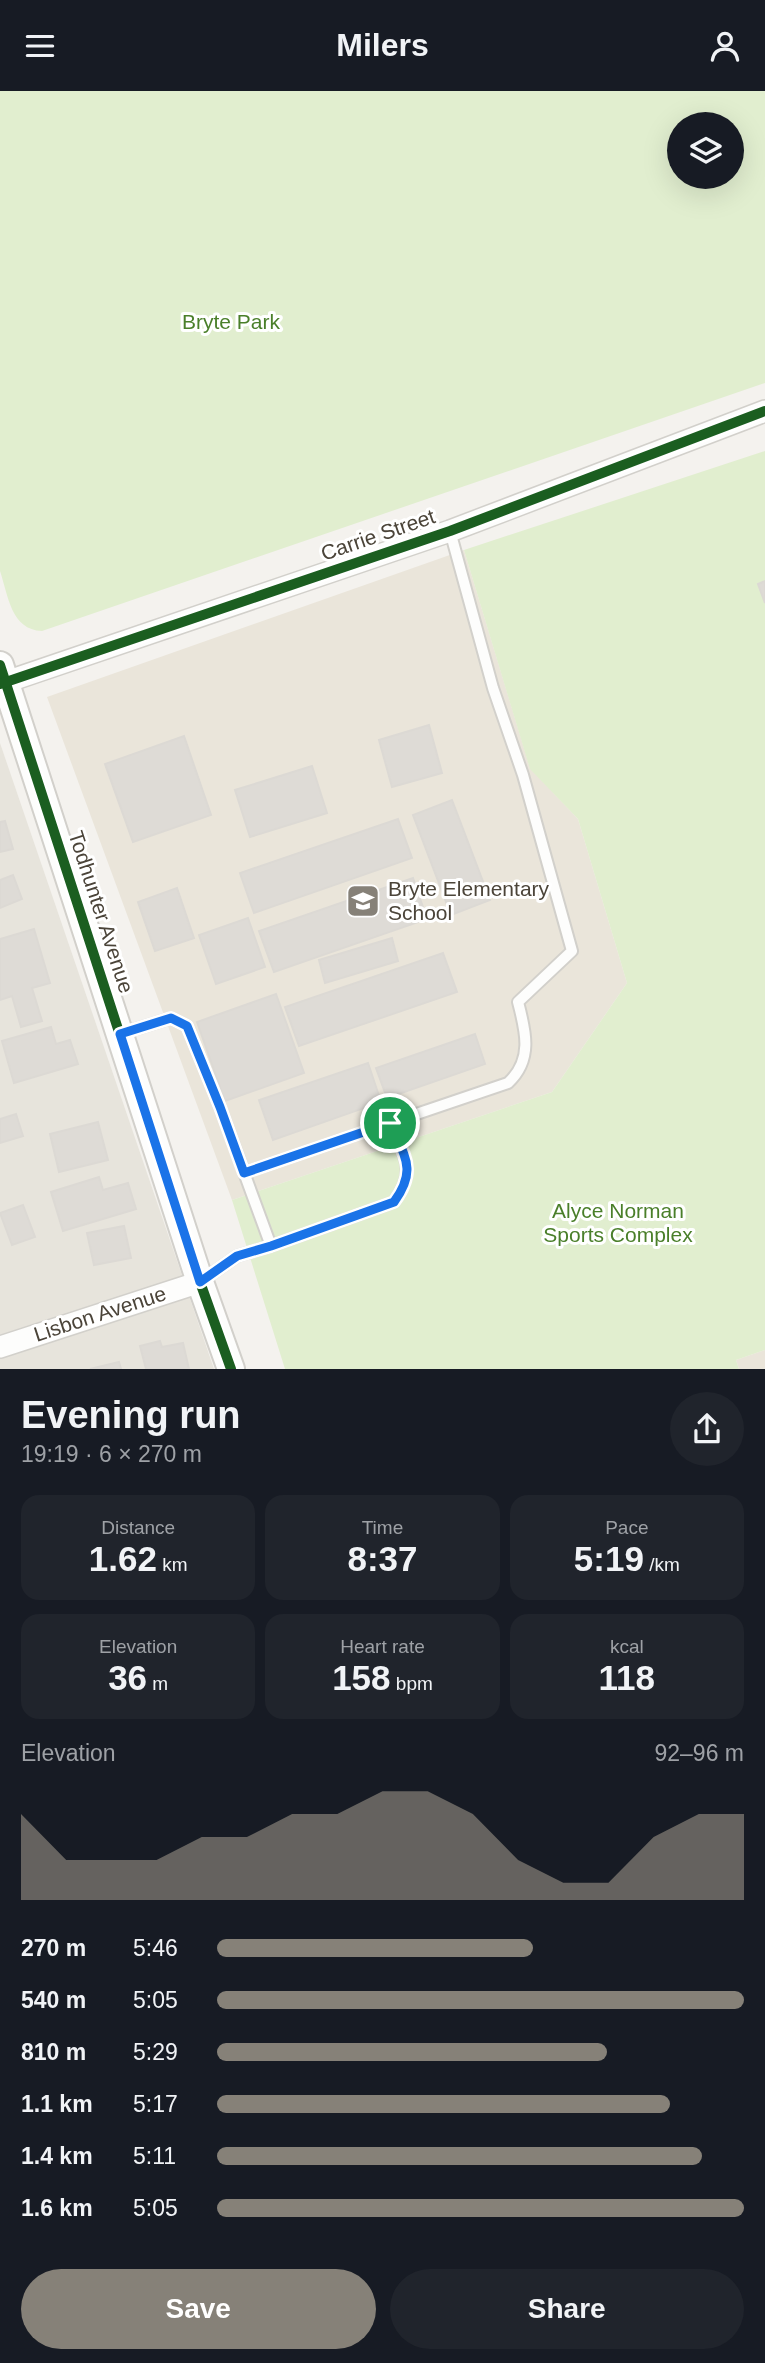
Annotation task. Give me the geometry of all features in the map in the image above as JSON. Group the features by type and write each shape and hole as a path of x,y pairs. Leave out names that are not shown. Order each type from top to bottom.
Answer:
{"street":[{"name":"Carrie Street","path":"2,677 450,531 765,411"},
{"name":"Todhunter Avenue","path":"2,677 231,1369"},
{"name":"Lisbon Avenue","path":"0,1347 200,1282"}],"lane":[{"path":"244,1173 508,1083 519,1073 523,1061 525,1031 518,1002 572,951 523,775 493,688 450,531"},
{"path":"120,1034 171,1018 187,1026 271,1246"},
{"path":"200,1282 237,1256 394,1202 409,1174 390,1123"}],"shaded area":[{"name":"Bryte Elementary School","path":"464,550 530,768 578,819 627,983 552,1092 232,1200 47,697"},
{"path":"0,743 214,1369 0,1369"},
{"path":"765,1350 765,1369 739,1369 736,1360"}],"green space":[{"name":"Bryte Park","path":"0,91 765,91 765,383 42,631 23,625 12,610 0,571"},
{"name":"Alyce Norman Sports Complex","path":"765,451 765,1350 736,1360 739,1369 285,1369 232,1200 552,1092 627,983 578,819 530,769 464,550"}],"building":[{"path":"765,581 765,603 758,584"},
{"path":"429,725 442,773 392,787 379,740"},
{"path":"184,736 211,815 133,842 105,764"},
{"path":"312,766 327,813 250,837 235,790"},
{"path":"452,800 490,900 451,915 413,815"},
{"path":"398,819 412,858 254,913 240,873"},
{"path":"5,821 13,849 0,852 0,822"},
{"path":"13,875 22,899 0,908 0,880"},
{"path":"413,878 427,919 274,972 259,931"},
{"path":"177,888 194,938 155,951 138,902"},
{"path":"248,918 265,967 216,984 199,935"},
{"path":"34,929 50,983 32,988 42,1021 21,1027 12,996 0,1000 0,939"},
{"path":"392,938 398,961 325,983 319,960"},
{"path":"443,953 457,992 299,1046 285,1007"},
{"path":"276,994 304,1073 225,1101 197,1022"},
{"path":"51,1027 56,1044 70,1040 78,1064 14,1083 2,1041"},
{"path":"475,1034 485,1064 387,1098 376,1068"},
{"path":"368,1063 381,1102 273,1140 259,1100"},
{"path":"16,1114 23,1136 0,1143 0,1119"},
{"path":"98,1122 108,1160 59,1172 50,1134"},
{"path":"99,1177 103,1190 128,1183 136,1209 63,1231 51,1192"},
{"path":"23,1205 35,1237 12,1245 0,1213"},
{"path":"124,1226 131,1258 94,1265 87,1233"},
{"path":"160,1341 162,1347 183,1343 189,1369 146,1369 140,1346"},
{"path":"119,1362 121,1369 90,1369"}],"cycle path":[{"path":"0,684 450,531 765,411"},
{"path":"0,665 200,1282 231,1369"}],"place":[{"name":"Bryte Elementary School","path":"363,901"}],"route":[{"path":"171,1018 187,1026 244,1173 390,1123 409,1174 394,1202 237,1256 200,1282 120,1034 171,1018"}]}
